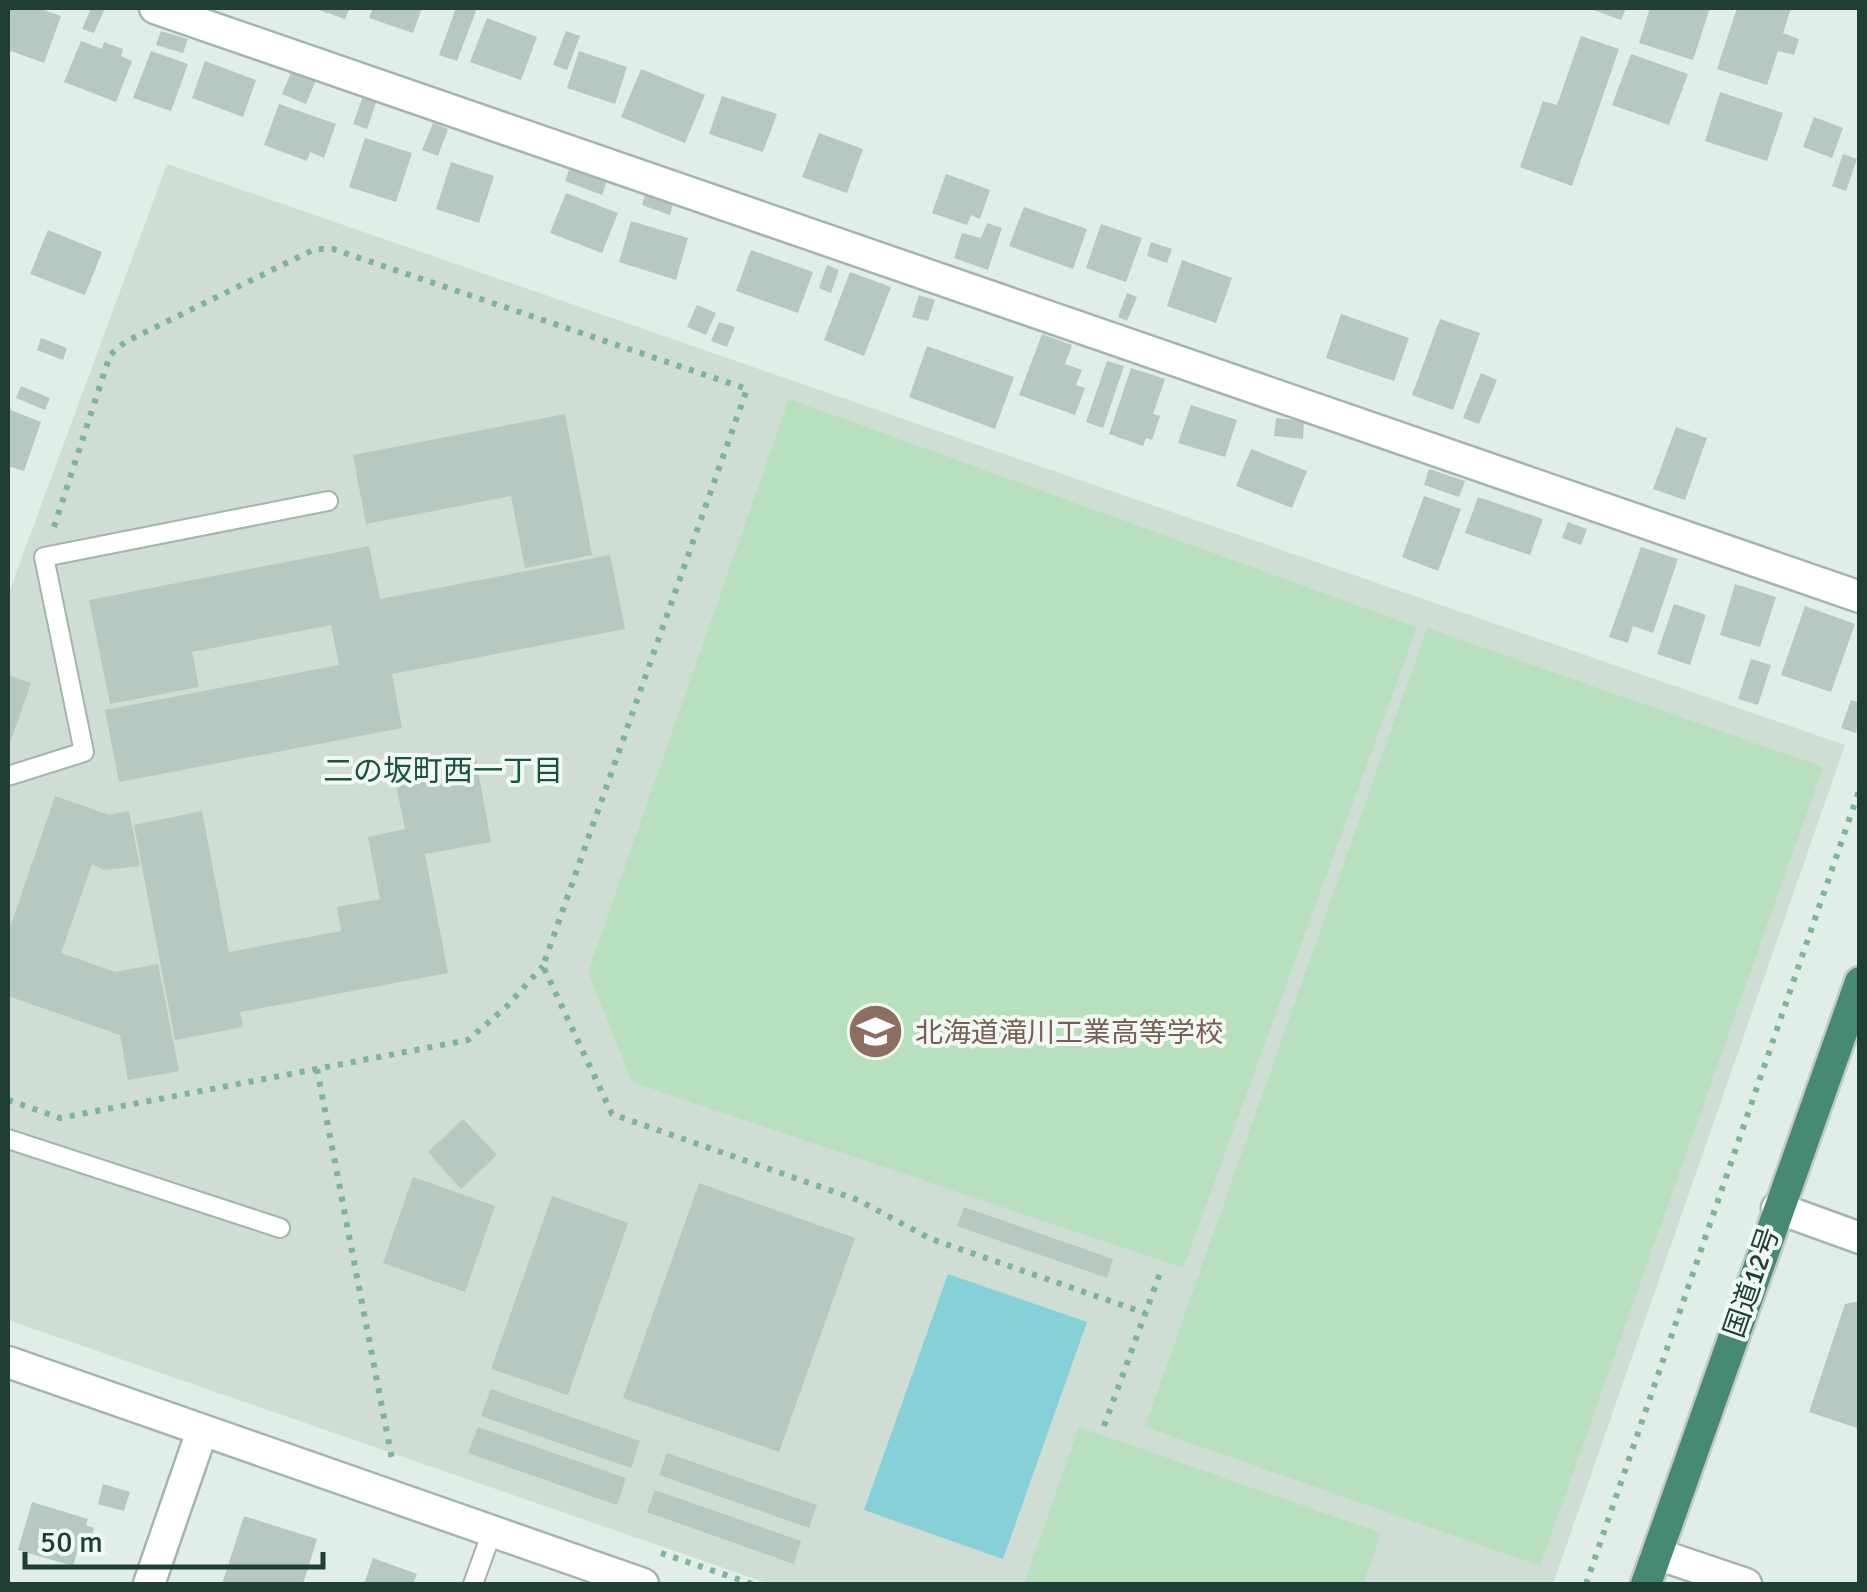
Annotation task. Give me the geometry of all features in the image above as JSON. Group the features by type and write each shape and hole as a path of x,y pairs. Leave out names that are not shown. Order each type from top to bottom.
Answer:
{"highway":[{"name":"国道12号","path":"1646,1584 1860,982"}],"street":[{"path":"154,8 1860,597"},
{"path":"1777,1208 1860,1238"},
{"path":"8,1362 643,1584"},
{"path":"149,1584 202,1431"},
{"path":"1656,1554 1746,1584"}],"lane":[{"path":"8,776 84,752 44,557 328,501"},
{"path":"8,1139 280,1228"},
{"path":"473,1584 492,1532"}],"path":[{"path":"8,1100 60,1118 317,1070 468,1040 507,1006 543,966 748,389 333,249 315,249 125,342 110,355 44,557"},
{"path":"1586,1584 1860,788"},
{"path":"543,966 612,1114 858,1200 931,1240 1145,1313"},
{"path":"317,1070 392,1460"},
{"path":"1104,1426 1160,1272"}],"shaded area":[{"name":"北海道滝川工業高等学校","path":"167,164 1845,745 1553,1584 770,1584 8,1320 8,595"}],"green space":[{"path":"789,399 1417,627 1183,1268 632,1082 588,972"},
{"path":"1427,628 1823,767 1540,1566 1145,1427"},
{"path":"1079,1427 1381,1533 1363,1584 1024,1584"}],"water":[{"path":"948,1274 1087,1322 1003,1559 864,1510"}],"building":[{"path":"8,8 37,8 61,16 44,63 8,50"},
{"path":"91,8 105,8 94,33 82,29"},
{"path":"313,8 350,8 345,19"},
{"path":"373,8 422,8 413,33 369,18"},
{"path":"456,8 477,8 457,61 439,55"},
{"path":"1588,8 1626,8 1621,20"},
{"path":"1650,8 1710,8 1693,60 1639,43"},
{"path":"1737,8 1791,8 1783,33 1799,39 1794,55 1778,51 1767,85 1717,69"},
{"path":"487,18 537,37 521,80 470,62"},
{"path":"161,31 188,39 183,53 156,45"},
{"path":"566,31 580,36 567,70 553,65"},
{"path":"1581,36 1619,49 1572,186 1520,167 1543,101 1557,105"},
{"path":"81,41 102,49 104,42 123,49 121,56 132,61 116,102 64,82"},
{"path":"151,51 188,64 171,111 133,98"},
{"path":"579,51 627,67 615,104 567,88"},
{"path":"1631,54 1688,74 1669,125 1612,105"},
{"path":"205,61 256,80 243,117 192,98"},
{"path":"641,69 705,95 685,143 621,117"},
{"path":"292,70 316,80 306,104 282,94"},
{"path":"1720,92 1783,113 1767,161 1705,141"},
{"path":"363,96 377,100 367,129 353,124"},
{"path":"722,96 777,114 763,152 709,134"},
{"path":"279,104 336,124 324,158 310,152 307,161 264,145"},
{"path":"1814,117 1843,128 1832,158 1803,147"},
{"path":"433,123 448,129 438,156 422,150"},
{"path":"819,133 863,149 847,193 802,177"},
{"path":"365,138 412,153 396,202 349,187"},
{"path":"1843,154 1857,159 1846,191 1832,186"},
{"path":"451,162 494,176 479,223 436,209"},
{"path":"570,167 607,181 602,195 565,181"},
{"path":"946,174 990,190 980,219 971,215 967,225 932,213"},
{"path":"566,193 618,213 602,253 550,233"},
{"path":"645,195 673,204 670,215 642,205"},
{"path":"1024,207 1087,229 1073,269 1009,246"},
{"path":"631,221 688,238 676,280 619,262"},
{"path":"987,223 1002,228 988,270 954,258 962,233 981,238"},
{"path":"1101,224 1142,238 1126,282 1086,268"},
{"path":"48,230 102,252 85,295 30,274"},
{"path":"1151,242 1172,249 1167,263 1147,256"},
{"path":"751,250 813,272 798,313 736,291"},
{"path":"1182,260 1232,278 1216,323 1167,306"},
{"path":"827,265 839,270 831,293 819,288"},
{"path":"850,272 891,287 864,356 824,340"},
{"path":"1127,293 1137,297 1127,321 1118,317"},
{"path":"919,295 935,300 928,321 912,317"},
{"path":"697,305 716,313 706,335 687,327"},
{"path":"1341,314 1409,338 1394,381 1326,358"},
{"path":"1440,319 1480,333 1453,410 1412,395"},
{"path":"719,322 735,327 727,347 711,341"},
{"path":"1042,334 1072,345 1065,364 1082,370 1076,385 1085,388 1075,415 1019,395"},
{"path":"41,338 67,348 63,360 37,350"},
{"path":"927,346 1014,377 995,429 909,397"},
{"path":"1107,361 1124,366 1103,428 1086,422"},
{"path":"1131,368 1165,379 1153,414 1160,416 1152,440 1146,438 1143,446 1109,434"},
{"path":"1481,373 1497,380 1479,424 1463,418"},
{"path":"21,386 50,398 45,410 16,398"},
{"path":"1191,405 1237,420 1225,457 1178,443"},
{"path":"8,409 41,422 24,471 8,466"},
{"path":"565,414 592,555 525,568 511,496 366,524 353,455"},
{"path":"1276,418 1304,421 1303,439 1274,436"},
{"path":"1676,427 1707,438 1685,500 1653,489"},
{"path":"1251,449 1307,471 1292,508 1236,486"},
{"path":"1429,469 1465,481 1459,497 1424,485"},
{"path":"1424,496 1461,509 1438,571 1402,557"},
{"path":"1478,497 1543,519 1530,555 1465,533"},
{"path":"1568,522 1587,529 1581,545 1562,538"},
{"path":"369,546 380,599 610,555 625,629 392,674 402,728 119,782 105,710 339,665 331,625 192,652 199,687 110,704 89,600"},
{"path":"1641,547 1678,559 1653,633 1633,626 1628,643 1609,637"},
{"path":"1735,584 1776,597 1760,647 1720,635"},
{"path":"1674,604 1706,615 1690,665 1657,654"},
{"path":"1805,606 1855,624 1831,692 1781,675"},
{"path":"1751,659 1771,665 1758,705 1738,699"},
{"path":"8,675 31,683 8,749"},
{"path":"1851,700 1860,703 1856,733 1841,728"},
{"path":"476,759 491,842 425,854 448,973 240,1012 243,1027 175,1040 134,825 202,811 229,952 341,931 337,907 380,899 368,837 405,829 394,775"},
{"path":"55,796 109,815 129,811 140,866 104,870 92,864 61,953 115,972 158,964 179,1071 128,1080 120,1035 8,996 8,934"},
{"path":"463,1119 497,1155 461,1189 428,1152"},
{"path":"413,1177 495,1206 465,1292 383,1263"},
{"path":"699,1183 855,1238 779,1452 623,1398"},
{"path":"552,1196 628,1223 568,1395 491,1369"},
{"path":"964,1207 1113,1259 1107,1278 957,1226"},
{"path":"1860,1301 1860,1429 1809,1412 1845,1304"},
{"path":"491,1389 640,1441 631,1468 481,1416"},
{"path":"478,1427 626,1478 617,1505 468,1453"},
{"path":"667,1453 817,1505 809,1528 659,1475"},
{"path":"103,1484 130,1492 124,1511 98,1504"},
{"path":"655,1490 801,1541 794,1564 647,1512"},
{"path":"32,1502 88,1519 86,1525 94,1528 89,1546 80,1543 73,1566 18,1550"},
{"path":"244,1516 317,1539 303,1584 222,1584"},
{"path":"373,1558 417,1574 413,1584 364,1584"}],"place":[{"name":"北海道滝川工業高等学校","path":"876,1032"}],"district":[{"name":"二の坂町西一丁目","path":"443,771"}]}
